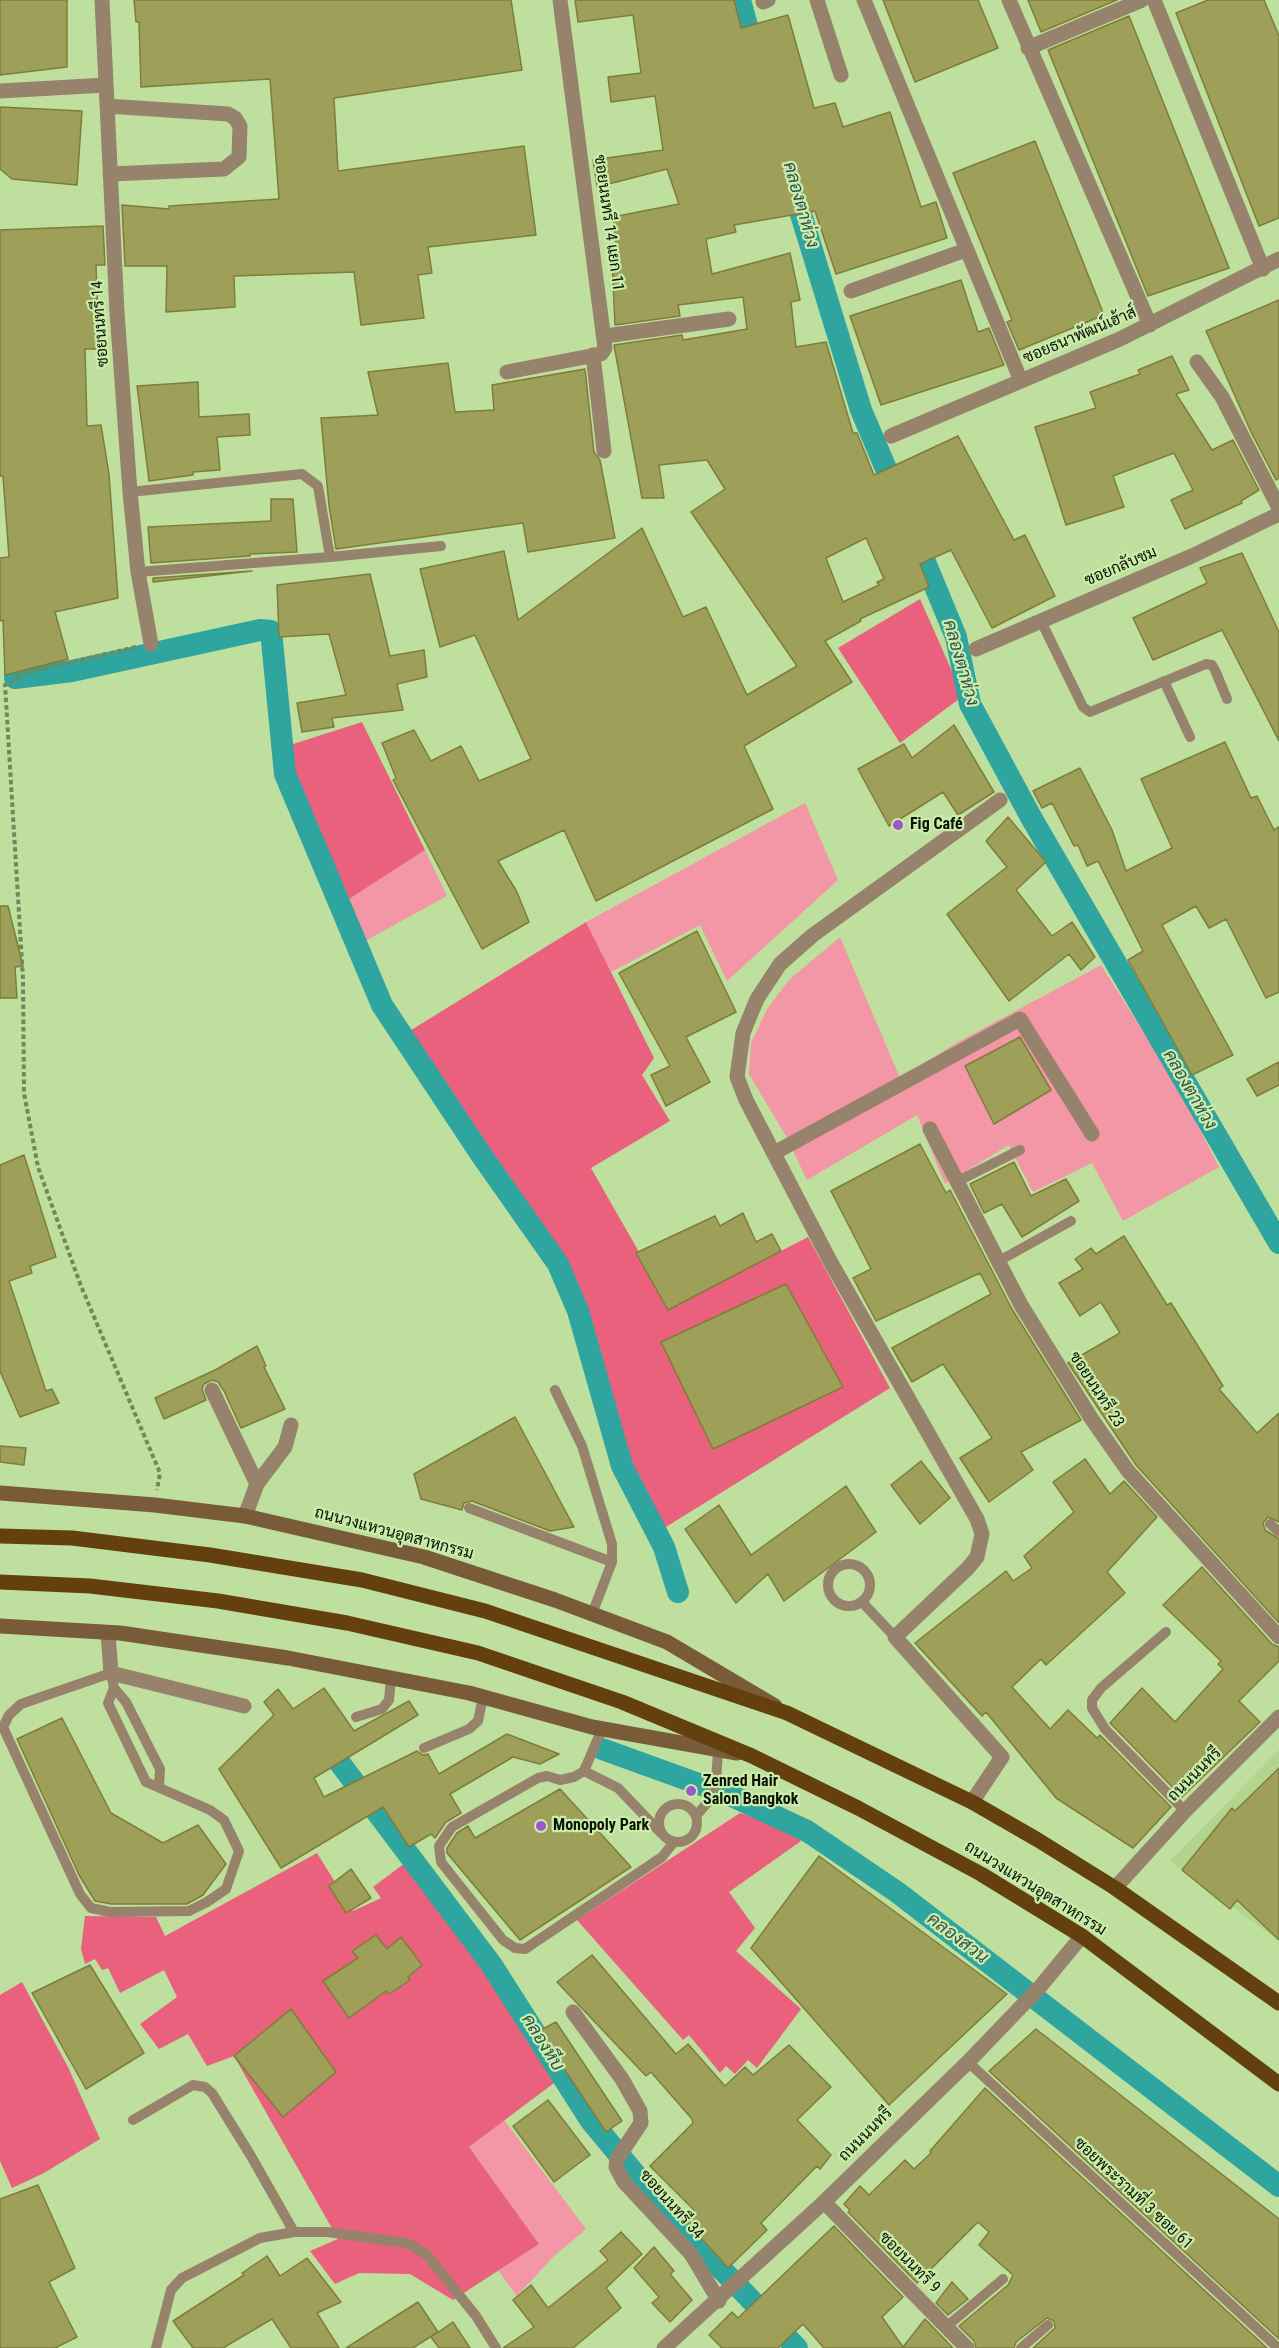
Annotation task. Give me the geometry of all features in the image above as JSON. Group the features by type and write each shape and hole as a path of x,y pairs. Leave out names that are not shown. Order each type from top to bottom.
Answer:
{"main road":[{"name":"ถนนวงแหวนอุตสาหกรรม","path":"0,1493 155,1505 245,1516 424,1557 667,1642 787,1713 972,1802 1115,1888 1279,2003"},
{"name":"ถนนวงแหวนอุตสาหกรรม","path":"0,1536 72,1538 210,1555 362,1580 485,1611 787,1713"},
{"name":"ถนนวงแหวนอุตสาหกรรม","path":"0,1582 90,1586 218,1601 347,1623 467,1650 622,1702 752,1756 858,1808 981,1874 1082,1936 1279,2084"},
{"name":"ถนนวงแหวนอุตสาหกรรม","path":"0,1626 108,1633 288,1658 483,1696 602,1729 752,1756"}],"street":[{"name":"ซอยนนทรี 14","path":"102,0 110,174 130,492 138,572 151,644"},
{"name":"ซอยนนทรี 14 แยก 11","path":"560,0 605,336"},
{"path":"817,0 841,75"},
{"path":"864,0 1021,381"},
{"path":"1009,0 1150,325"},
{"path":"1028,48 1142,0"},
{"path":"1154,0 1263,269"},
{"path":"0,91 106,85"},
{"path":"107,106 228,114 235,118 240,126 239,157 224,168 110,174"},
{"path":"851,291 966,250"},
{"name":"ซอยธนาพัฒน์เฮ้าส์","path":"891,436 1150,325 1279,259"},
{"path":"507,372 601,354 605,348 605,336 729,319"},
{"path":"593,355 604,451"},
{"path":"1197,362 1222,397 1279,508"},
{"name":"ซอยกลับชม","path":"976,649 1192,556 1279,514"},
{"path":"972,1802 1002,1757 895,1637 977,1557 981,1534 977,1519 869,1333 736,1077 743,1032 757,999 780,964 813,935 1000,800"},
{"path":"774,1153 1020,1019 1092,1134"},
{"name":"ซอยนนทรี 23","path":"930,1129 1020,1305 1128,1471 1279,1637"},
{"path":"212,1390 257,1484"},
{"path":"245,1516 257,1484 285,1447 291,1425"},
{"path":"108,1633 112,1681 244,1706"},
{"name":"ถนนนนทรี","path":"1115,1888 1185,1811 1279,1717"},
{"name":"ถนนนนทรี","path":"664,2348 744,2278 968,2062 1039,1988 1082,1936"},
{"name":"ซอยนนทรี 34","path":"573,2012 622,2079 640,2111 641,2123 621,2153 616,2167 624,2182 691,2254 723,2297"},
{"name":"ซอยนนทรี 9","path":"824,2202 967,2348"}],"lane":[{"path":"130,492 302,474 318,486 330,557"},
{"path":"138,572 441,546"},
{"path":"1041,621 1083,707 1089,712 1206,664 1212,665 1227,699"},
{"path":"1164,681 1190,736"},
{"path":"958,1181 1020,1150"},
{"path":"997,1262 1071,1221"},
{"path":"555,1390 582,1446 612,1544 612,1562 592,1614"},
{"path":"469,1508 612,1562"},
{"path":"1270,1524 1279,1532"},
{"path":"843,1564 856,1564 867,1572 870,1592 862,1602 856,1605 842,1605 832,1597 829,1577 837,1567 843,1564"},
{"path":"862,1602 895,1637"},
{"path":"1166,1632 1101,1688 1092,1701 1092,1708 1105,1729 1185,1811"},
{"path":"356,1717 382,1709 388,1700 391,1678"},
{"path":"112,1681 126,1702 160,1769 159,1787"},
{"path":"112,1681 108,1703 146,1782 210,1810 224,1820 239,1851 230,1881 225,1888 207,1902 189,1911 110,1912 91,1908 80,1894 3,1727 9,1715 21,1704 112,1681"},
{"path":"424,1748 469,1729 478,1721 483,1696"},
{"path":"602,1729 584,1771 574,1777 560,1780 547,1776 538,1778 452,1827 439,1846 441,1862 503,1940 515,1948 525,1949 662,1857 674,1842"},
{"path":"584,1771 618,1788 663,1835 674,1842 688,1840 696,1830 696,1816 714,1788 717,1750"},
{"path":"663,1835 659,1825 661,1814 669,1806 679,1804 689,1808 696,1816"},
{"name":"ซอยพระรามที่ 3 ซอย 61","path":"968,2062 1278,2348"},
{"path":"134,2120 194,2085 205,2087 212,2093 246,2147 294,2232"},
{"path":"156,2348 171,2290 182,2278 260,2238 294,2232 327,2232 407,2243 427,2255 476,2316 495,2348"},
{"path":"946,2327 1003,2279"},
{"path":"1021,2348 1048,2325"}],"path":[{"path":"151,644 24,673 2,685 23,979 24,1094 38,1167 81,1286 160,1473 155,1505"}],"shaded area":[{"path":"920,599 963,696 900,743 838,648"},
{"path":"362,722 425,850 346,901 288,763 287,746"},
{"path":"805,803 838,880 727,981 700,925 611,972 586,922"},
{"path":"425,850 447,896 363,942 346,901"},
{"path":"586,922 654,1058 642,1075 670,1121 591,1168 671,1308 808,1237 890,1388 661,1530 631,1474 593,1339 568,1272 522,1196 408,1032"},
{"path":"840,937 900,1078 958,1042 1101,965 1178,1087 1219,1167 1123,1221 1092,1163 1033,1192 1009,1145 945,1184 917,1115 807,1180 786,1136 749,1074 751,1043 767,1009 789,980"},
{"path":"1279,1750 1279,1941 1170,1861"},
{"path":"740,1813 784,1827 801,1841 729,1892 755,1928 736,1951 801,2009 757,2068 748,2060 735,2074 726,2066 720,2073 689,2035 683,2040 577,1920"},
{"path":"317,1853 353,1911 381,1898 373,1887 405,1863 483,1962 558,2080 469,2147 539,2244 453,2300 410,2274 359,2273 335,2284 310,2251 338,2239 234,2056 207,2066 188,2034 159,2049 140,2024 177,1997 164,1970 120,1993 108,1968 102,1970 95,1959 85,1964 81,1949 85,1916 156,1917 165,1936"},
{"path":"22,1982 68,2067 100,2139 44,2173 12,2188 0,2161 0,1995"},
{"path":"504,2120 586,2229 554,2256 517,2296 498,2270 539,2244 469,2147"}],"building":[{"path":"0,0 67,0 67,67 0,75"},
{"path":"134,0 511,0 522,70 334,98 338,171 524,146 536,235 428,247 432,273 418,275 424,318 361,325 354,272 234,276 235,307 166,312 167,266 125,266 122,205 169,209 169,206 279,199 270,79 141,87 139,22 136,22"},
{"path":"575,0 734,0 741,28 788,15 814,108 835,103 843,127 890,112 921,207 936,202 947,238 836,274 815,211 734,225 736,232 706,239 712,274 790,253 800,300 791,302 796,347 826,342 853,433 857,433 874,475 958,436 1014,540 1025,535 1055,596 992,628 951,550 920,564 929,587 860,619 861,621 825,641 852,682 744,746 773,809 596,901 564,830 498,861 517,892 529,922 482,949 393,780 396,778 382,743 414,730 431,761 461,746 479,781 531,759 475,635 440,647 420,569 504,551 518,620 642,528 683,617 706,607 747,695 797,666 691,512 725,489 707,460 659,465 664,498 642,498 614,345 682,335 683,340 747,329 743,297 678,305 680,316 615,325 612,259 618,258 613,217 679,204 667,169 597,187 593,160 663,150 655,96 611,102 608,77 641,73 633,15 578,22","holes":["866,538 884,579 877,582 879,585 843,602 826,558"]},
{"path":"883,0 978,0 998,48 915,82"},
{"path":"1028,0 1117,0 1041,32"},
{"path":"1208,0 1264,0 1279,36 1279,218 1259,226 1176,13"},
{"path":"1129,16 1229,268 1148,296 1048,50"},
{"path":"0,107 82,111 77,185 12,179 0,169"},
{"path":"1035,141 1104,315 1019,350 1007,322 1012,320 953,173"},
{"path":"103,226 105,265 96,265 99,349 85,349 87,426 101,425 109,474 118,598 55,612 68,659 5,675 3,620 0,621 0,558 9,557 3,476 0,476 0,230"},
{"path":"961,280 978,332 989,328 1004,365 881,405 850,316"},
{"path":"1279,300 1279,478 1276,480 1251,432 1206,331"},
{"path":"1172,356 1189,390 1176,394 1212,450 1233,440 1259,490 1241,501 1242,503 1185,529 1171,500 1193,490 1174,453 1113,476 1124,507 1066,525 1035,427 1096,408 1090,392 1140,374 1138,370"},
{"path":"448,363 455,412 494,410 492,385 585,369 594,452 600,460 615,538 528,552 523,523 336,549 329,506 321,418 378,415 368,372"},
{"path":"198,382 199,417 249,414 250,435 217,437 220,470 193,472 193,475 149,481 137,386"},
{"path":"271,499 293,499 297,552 151,563 148,527 271,521"},
{"path":"1242,553 1279,632 1279,741 1222,630 1153,660 1133,618 1207,583 1200,568"},
{"path":"252,571 153,582 153,578"},
{"path":"370,574 390,656 424,650 427,677 397,684 403,710 332,718 334,727 302,732 297,703 346,695 329,634 279,637 277,585"},
{"path":"954,725 994,792 958,815 943,792 889,826 858,769 904,744 912,758"},
{"path":"1225,742 1251,798 1257,796 1274,830 1279,827 1279,992 1266,998 1226,919 1209,928 1196,906 1162,925 1233,1055 1192,1075 1128,960 1143,951 1098,861 1087,866 1078,845 1074,846 1052,803 1042,808 1033,791 1080,768 1112,830 1126,871 1172,848 1141,779"},
{"path":"1008,817 1046,862 1016,890 1052,936 1072,922 1095,957 1081,970 1069,954 1009,1001 947,914 1007,867 986,841"},
{"path":"0,906 8,906 23,966 15,967 17,998 0,998"},
{"path":"697,931 736,1012 686,1037 710,1082 666,1106 651,1075 670,1066 619,973"},
{"path":"1020,1037 1051,1090 994,1124 965,1066"},
{"path":"1279,1062 1279,1085 1257,1096 1247,1079"},
{"path":"920,1144 946,1193 950,1190 1012,1309 1081,1420 1021,1452 1033,1470 989,1502 960,1458 992,1438 943,1364 912,1382 892,1348 991,1294 980,1273 876,1321 853,1278 871,1269 831,1191"},
{"path":"24,1155 56,1257 30,1266 32,1273 9,1281 46,1391 52,1389 59,1403 20,1417 0,1371 0,1165"},
{"path":"1014,1162 1031,1196 1066,1179 1079,1201 1022,1237 1002,1204 984,1213 970,1184"},
{"path":"743,1213 756,1242 772,1234 781,1251 668,1310 636,1253 715,1216 720,1226"},
{"path":"1124,1236 1167,1305 1171,1303 1223,1386 1219,1389 1257,1433 1279,1413 1279,1522 1268,1517 1263,1523 1265,1530 1279,1539 1279,1623 1136,1465 1068,1363 1120,1333 1101,1302 1080,1316 1059,1283 1083,1269 1075,1259 1091,1248 1096,1254"},
{"path":"786,1284 843,1387 713,1449 661,1342"},
{"path":"257,1346 266,1366 264,1367 285,1409 241,1428 224,1391 218,1382 212,1380 204,1384 202,1389 206,1400 164,1419 155,1398 217,1369"},
{"path":"515,1417 574,1527 550,1531 472,1501 464,1503 462,1510 421,1499 414,1474"},
{"path":"0,1446 26,1448 24,1465 0,1462"},
{"path":"1085,1459 1110,1494 1124,1481 1157,1517 1107,1572 1125,1593 1046,1665 1041,1659 1012,1687 1050,1729 1068,1710 1097,1738 1100,1735 1171,1807 1133,1848 1056,1798 986,1712 982,1716 915,1643 1006,1571 1013,1581 1032,1568 1024,1556 1074,1512 1053,1482"},
{"path":"921,1461 950,1498 920,1524 891,1485"},
{"path":"846,1486 876,1532 784,1601 768,1574 736,1603 685,1529 719,1505 751,1555"},
{"path":"1202,1567 1272,1644 1279,1647 1279,1661 1239,1701 1260,1722 1182,1797 1110,1723 1142,1688 1175,1722 1223,1669 1218,1664 1221,1661 1163,1605"},
{"path":"324,1688 354,1731 409,1701 418,1715 314,1778 324,1797 417,1751 423,1755 428,1754 439,1774 507,1734 559,1754 540,1764 513,1757 450,1794 461,1813 446,1822 435,1838 431,1834 409,1847 383,1807 281,1868 219,1769 274,1715 264,1702 278,1689 293,1709"},
{"path":"62,1718 111,1813 163,1843 198,1825 226,1864 203,1895 187,1904 111,1904 95,1901 79,1875 17,1739"},
{"path":"1279,1768 1279,1940 1237,1900 1230,1909 1182,1870 1232,1808 1235,1811"},
{"path":"560,1789 631,1867 520,1940 447,1853 447,1848 457,1833 468,1826 475,1838"},
{"path":"819,1856 1007,1994 889,2105 751,1948"},
{"path":"351,1869 371,1898 346,1913 329,1886"},
{"path":"376,1935 387,1949 401,1937 422,1965 408,1977 410,1980 389,1994 386,1991 349,2018 323,1981 358,1958 352,1951"},
{"path":"592,1955 676,2054 688,2044 725,2086 745,2067 753,2075 789,2045 831,2087 797,2120 831,2155 820,2169 817,2166 761,2223 767,2230 728,2268 684,2219 694,2210 650,2166 693,2123 692,2119 651,2072 646,2076 557,1982"},
{"path":"90,1965 144,2053 86,2089 32,1993"},
{"path":"291,2009 336,2072 283,2117 234,2056"},
{"path":"556,2022 622,2121 606,2132 539,2031"},
{"path":"1036,2029 1279,2219 1279,2339 989,2071"},
{"path":"985,2088 1267,2348 1033,2348 1055,2328 1054,2321 1047,2318 1016,2342 1014,2348 976,2348 974,2341 959,2326 1008,2285 1013,2275 979,2245 989,2232 978,2222 917,2283 848,2212 850,2210 844,2204 860,2186 869,2195 905,2160 914,2169 931,2153 930,2151"},
{"path":"548,2100 590,2155 554,2182 513,2126"},
{"path":"38,2185 75,2268 49,2282 77,2337 55,2348 0,2348 0,2199"},
{"path":"834,2226 903,2297 882,2317 903,2347 925,2319 953,2348 824,2348 803,2324 778,2348 722,2348 709,2335 732,2312 738,2318"},
{"path":"621,2232 642,2254 606,2288 621,2308 573,2348 503,2348 534,2327 513,2300 531,2285 548,2308 608,2260 600,2251"},
{"path":"654,2247 674,2271 670,2274 692,2300 670,2322 652,2303 659,2297 634,2268"},
{"path":"267,2256 280,2276 307,2258 341,2302 317,2313 339,2348 291,2348 272,2319 223,2348 193,2348 173,2321 244,2275 242,2273"},
{"path":"952,2282 968,2299 948,2315 936,2303"},
{"path":"418,2302 438,2332 413,2348 346,2348"},
{"path":"453,2322 470,2348 439,2348 431,2337"}],"waterway":[{"name":"คลองตาห่วง","path":"740,0 755,55"},
{"name":"คลองตาห่วง","path":"792,185 861,410 898,497"},
{"name":"คลองตาห่วง","path":"913,533 956,637 970,704 1032,819 1279,1243"},
{"path":"15,678 72,671 260,630 271,631 285,774 382,1005 482,1156 558,1264 578,1311 622,1466 664,1547 678,1592"},
{"name":"คลองหีบ","path":"321,1738 491,1964 591,2121 665,2210 797,2348"},
{"name":"คลองสวน","path":"602,1749 732,1796 807,1831 897,1892 1279,2186"}],"place":[{"name":"Fig Café","path":"898,825"},
{"name":"Zenred Hair Salon Bangkok","path":"691,1791"},
{"name":"Monopoly Park","path":"541,1826"}]}
